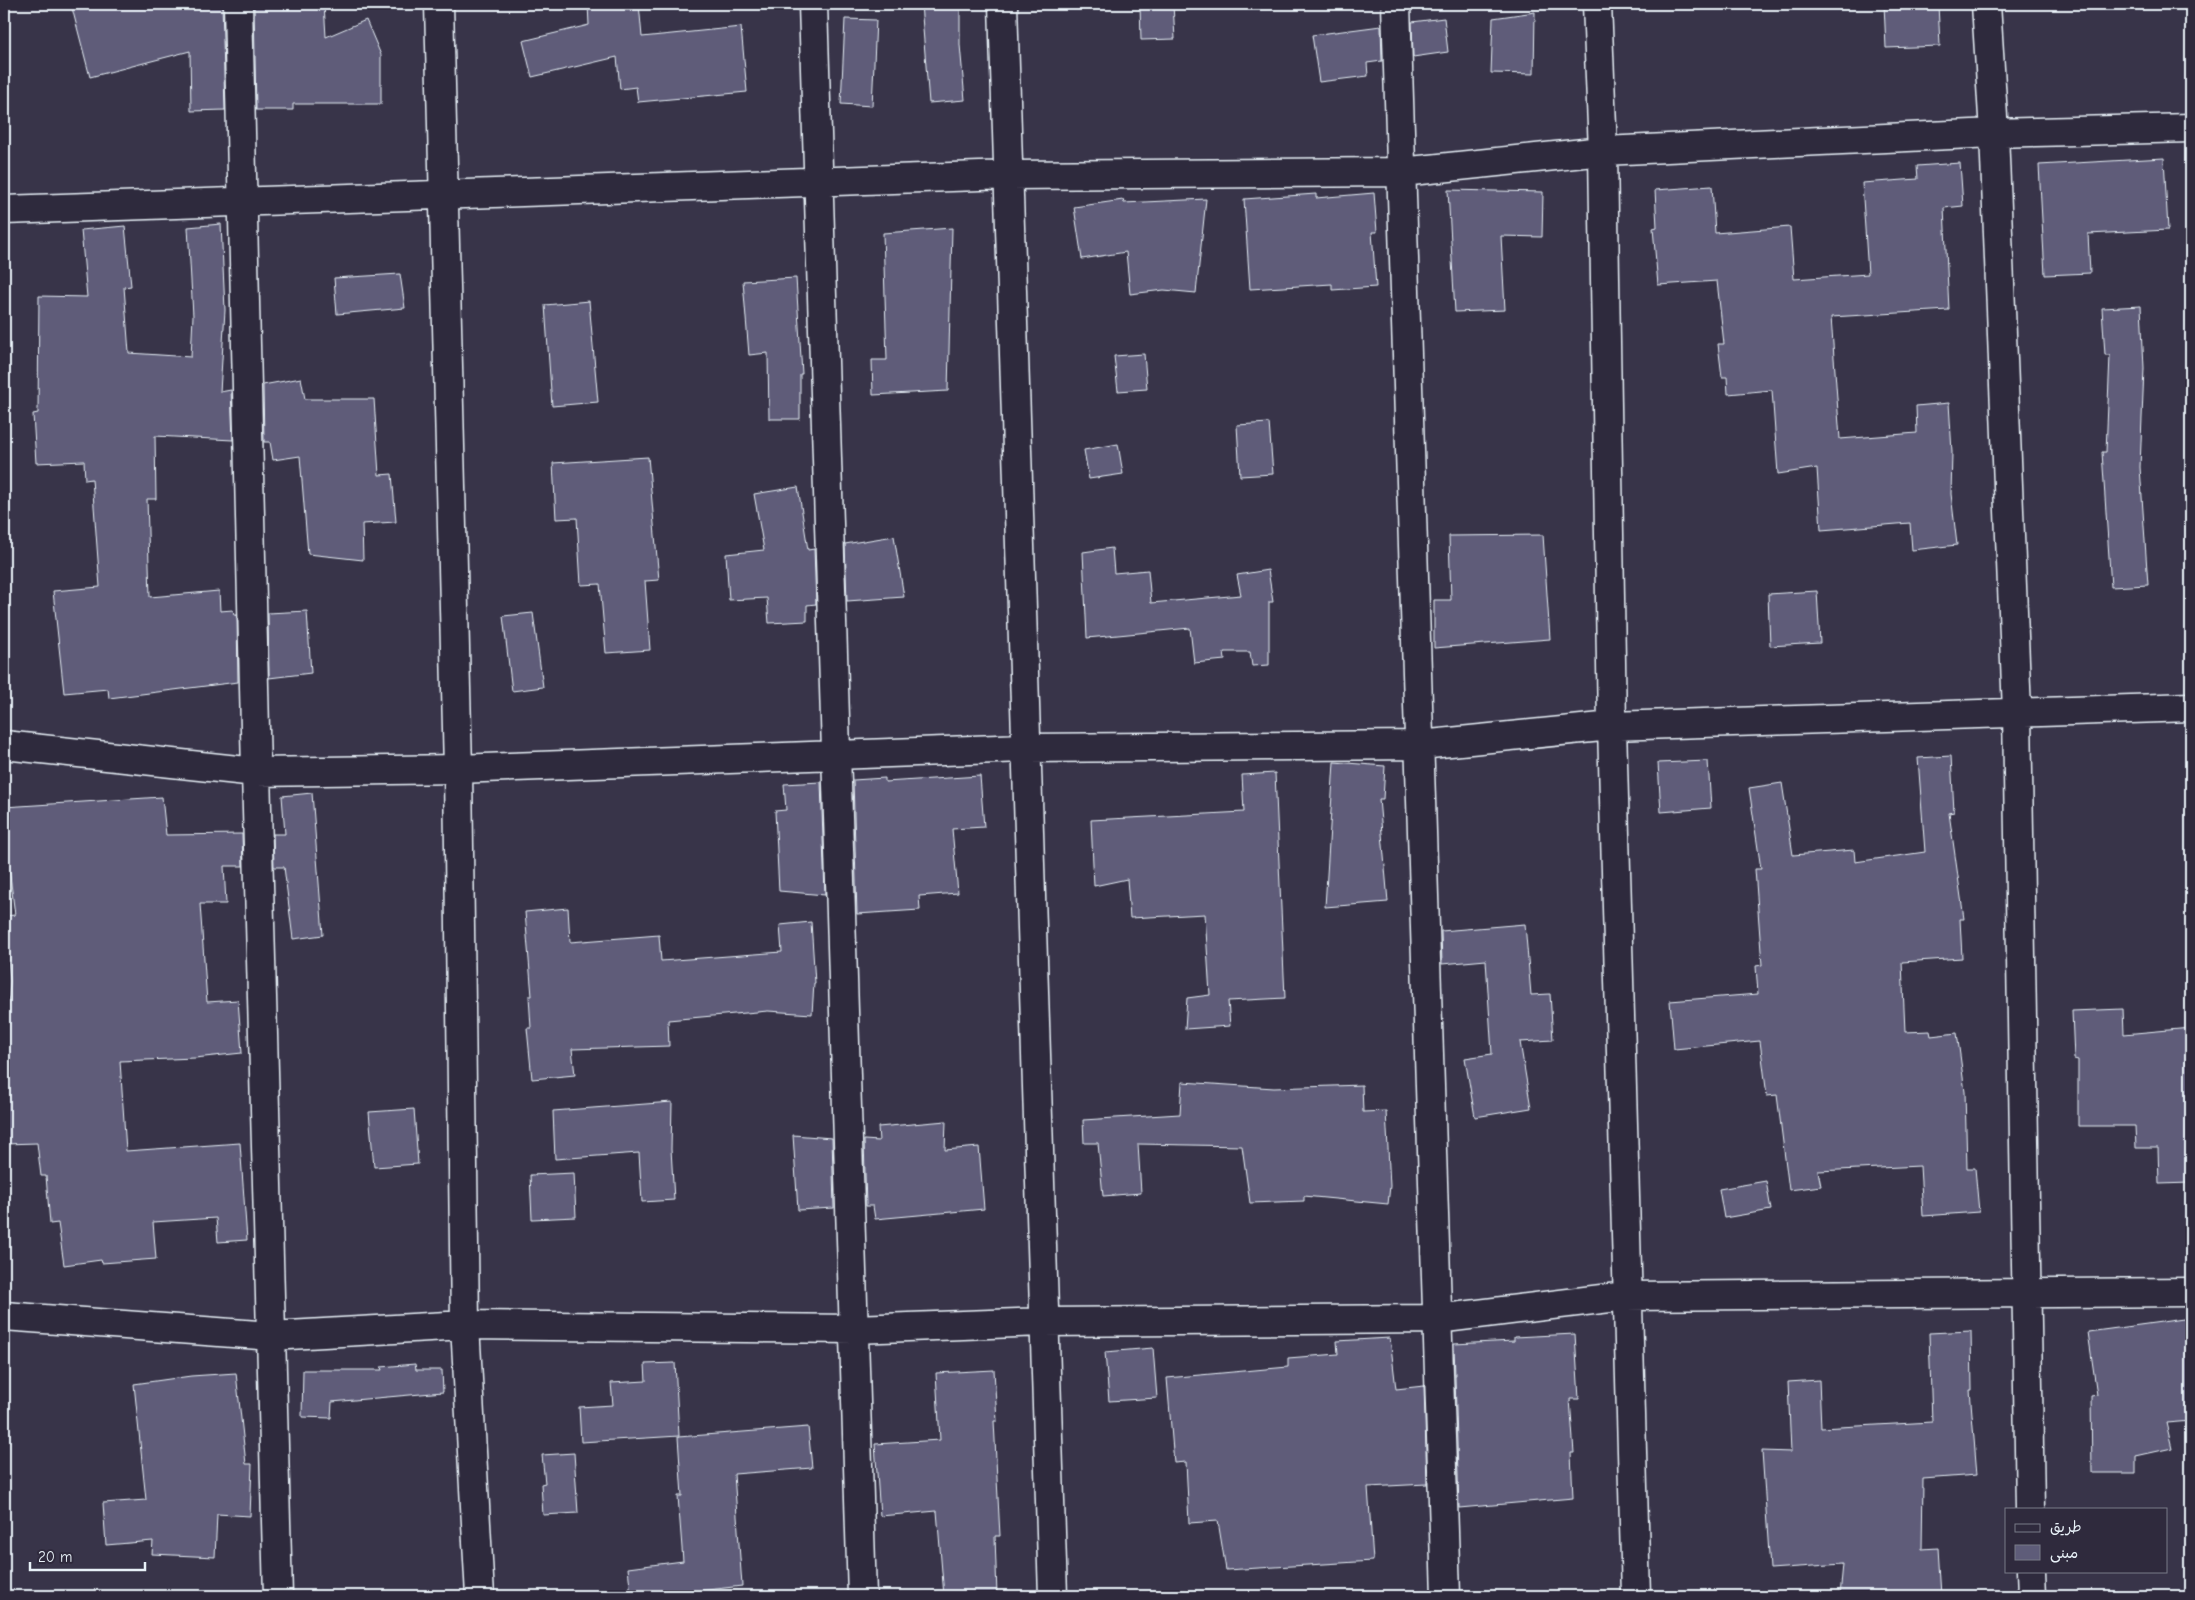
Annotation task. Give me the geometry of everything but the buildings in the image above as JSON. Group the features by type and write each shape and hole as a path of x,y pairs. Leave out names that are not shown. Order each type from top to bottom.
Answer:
{"street":[{"path":"238,4 278,1596"},
{"path":"439,4 458,769 465,1325 480,1596"},
{"path":"813,4 862,1596"},
{"path":"1003,4 1053,1596"},
{"path":"1396,4 1446,1596"},
{"path":"1597,4 1602,151 1612,726 1626,1296 1636,1596"},
{"path":"1986,4 1994,133 2017,712 2030,1508"},
{"path":"4,210 1009,175 1401,172 1602,151 1994,133 2191,128"},
{"path":"4,745 256,772 458,769 1027,748 1420,745 1612,726 2191,707"},
{"path":"4,1316 272,1336 465,1325 854,1329 1044,1322 1437,1319 1626,1296 2191,1292"},
{"path":"2031,1572 2032,1596"}]}
